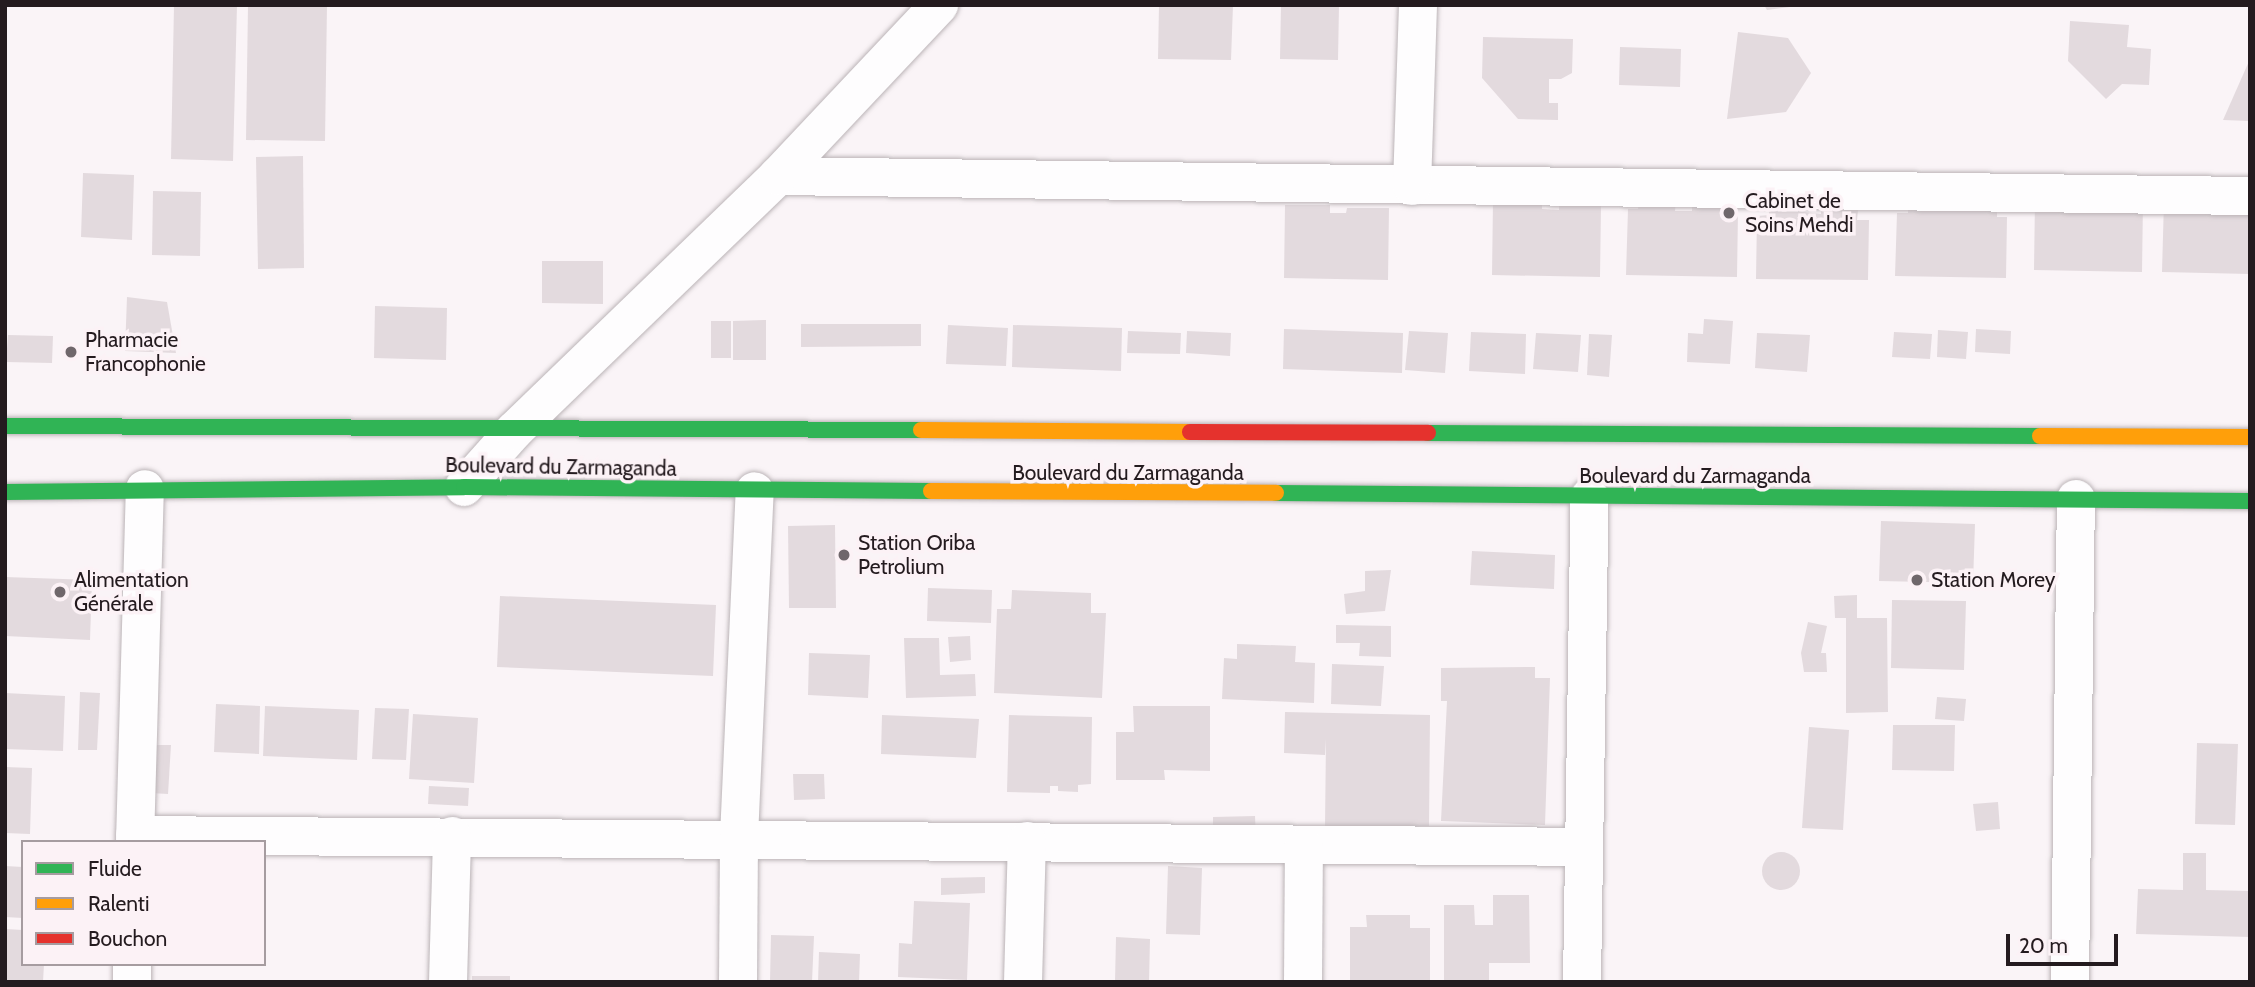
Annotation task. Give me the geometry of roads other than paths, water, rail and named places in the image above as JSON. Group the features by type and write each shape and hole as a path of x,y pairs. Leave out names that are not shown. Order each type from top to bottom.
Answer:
{"main road":[{"name":"Boulevard du Zarmaganda","path":"5,426 514,431 1559,431 2250,437"},
{"name":"Boulevard du Zarmaganda","path":"5,492 464,487 2250,501"}],"street":[{"path":"464,487 514,431 778,176 939,5"},
{"path":"1412,186 1418,5"},
{"path":"778,176 2250,196"},
{"path":"145,489 135,838 739,837 1304,847 1583,847"},
{"path":"738,982 739,837 755,491"},
{"path":"1582,982 1590,497"},
{"path":"2070,982 2076,499"},
{"path":"447,982 452,836"},
{"path":"1023,982 1027,841"},
{"path":"1303,982 1304,847"}],"place":[{"name":"Cabinet de Soins Mehdi","path":"1729,213"},
{"name":"Pharmacie Francophonie","path":"71,352"},
{"name":"Station Oriba Petrolium","path":"844,555"},
{"name":"Station Morey","path":"1917,580"},
{"name":"Alimentation Générale","path":"60,592"}]}
